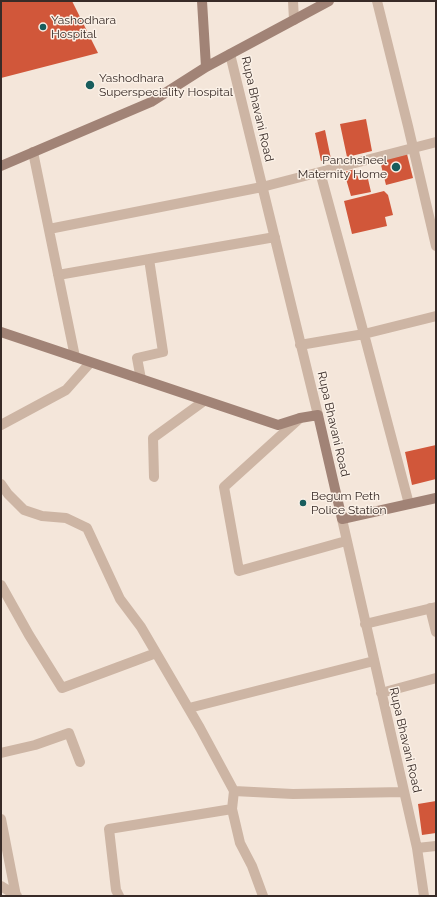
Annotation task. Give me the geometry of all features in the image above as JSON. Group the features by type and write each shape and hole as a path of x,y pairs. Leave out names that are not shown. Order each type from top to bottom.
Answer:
{"street":[{"path":"202,1 206,67"},
{"path":"293,1 294,20"},
{"path":"1,166 151,102 206,67 329,1"},
{"path":"377,1 414,148 436,246"},
{"name":"Rupa Bhavani Road","path":"230,54 342,518 404,792 416,848 424,896"},
{"path":"49,229 262,187 436,142"},
{"path":"33,152 75,357"},
{"path":"320,172 409,504"},
{"path":"58,275 275,237"},
{"path":"141,379 137,358 163,352 149,259"},
{"path":"300,345 364,334 436,316"},
{"path":"1,332 278,425 300,418 318,415"},
{"path":"1,425 66,390 90,363"},
{"path":"154,477 153,438 204,401"},
{"path":"300,418 224,487 240,570 346,541"},
{"path":"1,484 8,494 24,510 42,516 66,518 87,528 120,600 141,627 189,708 234,791 232,809 240,843 252,866 263,896"},
{"path":"342,518 436,498"},
{"path":"1,585 62,688 156,653"},
{"path":"365,624 433,607 436,632"},
{"path":"189,708 374,661"},
{"path":"381,694 436,678"},
{"path":"1,753 35,745 69,733 80,762"},
{"path":"234,791 293,794 404,792"},
{"path":"119,896 116,890 109,829 232,809"},
{"path":"1,819 16,896"},
{"path":"416,848 436,846"},
{"path":"1,886 16,896"},
{"path":"1,892 16,896"}],"building":[{"name":"Yashodhara Hospital","path":"1,1 72,1 98,53 1,78"},
{"path":"366,119 372,151 347,157 340,124"},
{"path":"325,130 331,159 321,161 315,133"},
{"path":"407,154 413,178 386,185 380,161"},
{"path":"355,169 359,180 368,179 371,192 351,196 344,172"},
{"path":"384,191 388,195 393,215 385,217 387,226 352,234 344,201"},
{"path":"436,445 436,479 412,485 405,452"},
{"path":"436,801 436,833 422,835 418,804"}],"place":[{"name":"Yashodhara Hospital","path":"43,27"},
{"name":"Yashodhara Superspeciality Hospital","path":"90,85"},
{"name":"Panchsheel Maternity Home","path":"396,167"},
{"name":"Begum Peth Police Station","path":"303,503"}]}
